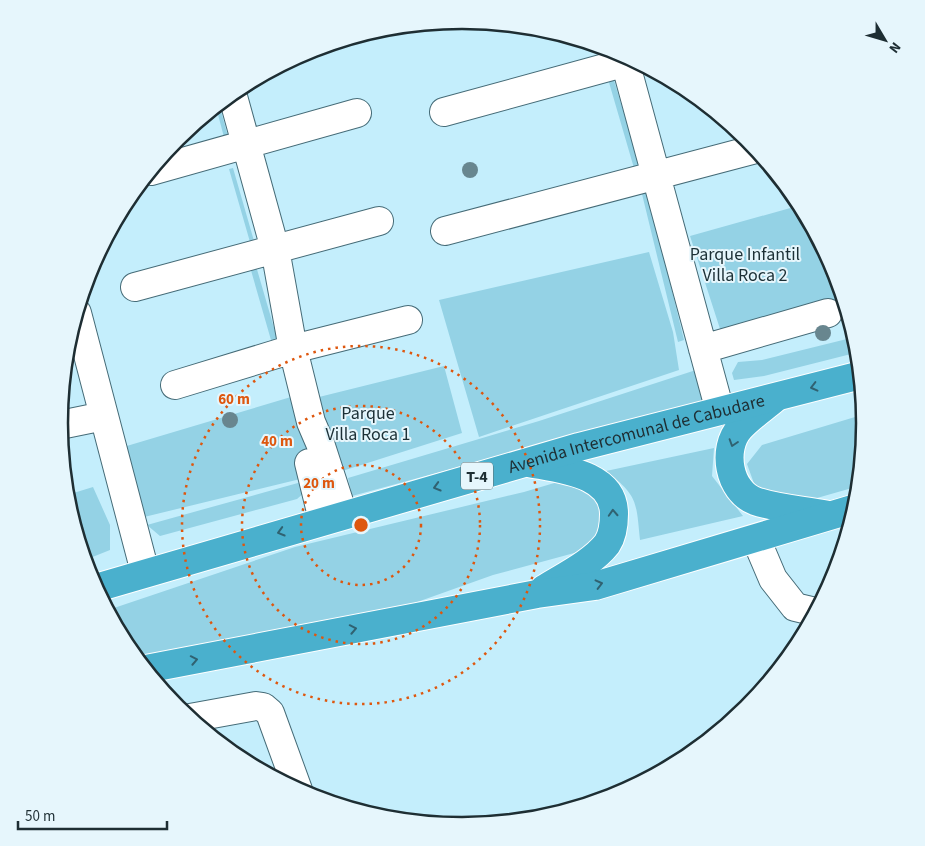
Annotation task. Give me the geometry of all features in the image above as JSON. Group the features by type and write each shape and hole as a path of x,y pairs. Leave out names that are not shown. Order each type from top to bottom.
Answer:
{"highway":[{"name":"Avenida Intercomunal de Cabudare","path":"104,586 525,462 854,377"},
{"name":"T-4","path":"778,396 739,429 730,457 732,478 753,500 770,505 844,511"},
{"name":"T-4","path":"525,462 578,473 601,485 609,495 614,507 614,527 608,543 596,555 537,594"},
{"name":"T-4","path":"154,668 537,594 595,586 844,511"}],"street":[{"path":"444,112 619,61"},
{"path":"629,66 656,176 720,411"},
{"path":"234,101 275,249 293,349 310,422 325,458 333,517"},
{"path":"163,167 357,113"},
{"path":"445,231 748,151"},
{"path":"134,287 379,220"},
{"path":"703,349 828,314"},
{"path":"175,385 293,349 408,320"},
{"path":"81,327 145,572"},
{"path":"68,423 104,416"},
{"path":"756,539 773,579 794,607 809,610"},
{"path":"200,716 256,706 263,707 270,713 294,780"}],"green space":[{"path":"613,77 642,173 636,175 608,79"},
{"path":"221,111 229,140 225,141 218,114"},
{"path":"233,168 254,241 250,242 229,169"},
{"path":"648,192 684,340 678,342 642,194"},
{"name":"Parque Infantil Villa Roca 2","path":"792,207 816,249 827,272 838,303 721,332 690,236"},
{"path":"649,252 673,332 679,370 479,437 439,300"},
{"path":"256,266 279,345 273,347 250,267"},
{"path":"847,339 850,354 764,376 734,380 732,373 738,362 762,360"},
{"name":"Parque Villa Roca 1","path":"444,366 462,433 339,472 319,397"},
{"path":"696,370 705,400 352,496 348,478 539,421"},
{"name":"Parque Villa Roca 1","path":"301,394 325,473 140,518 120,448"},
{"path":"857,416 856,449 851,488 817,498 796,498 756,489 747,464 762,445"},
{"path":"714,448 712,476 743,516 640,540 634,500 624,487 606,471"},
{"path":"305,481 305,492 297,499 160,536 147,525"},
{"path":"561,481 588,489 609,516 589,549 493,575 392,611 150,662 115,608 295,547 524,492"},
{"path":"93,487 110,525 110,550 92,557 75,493"}]}
